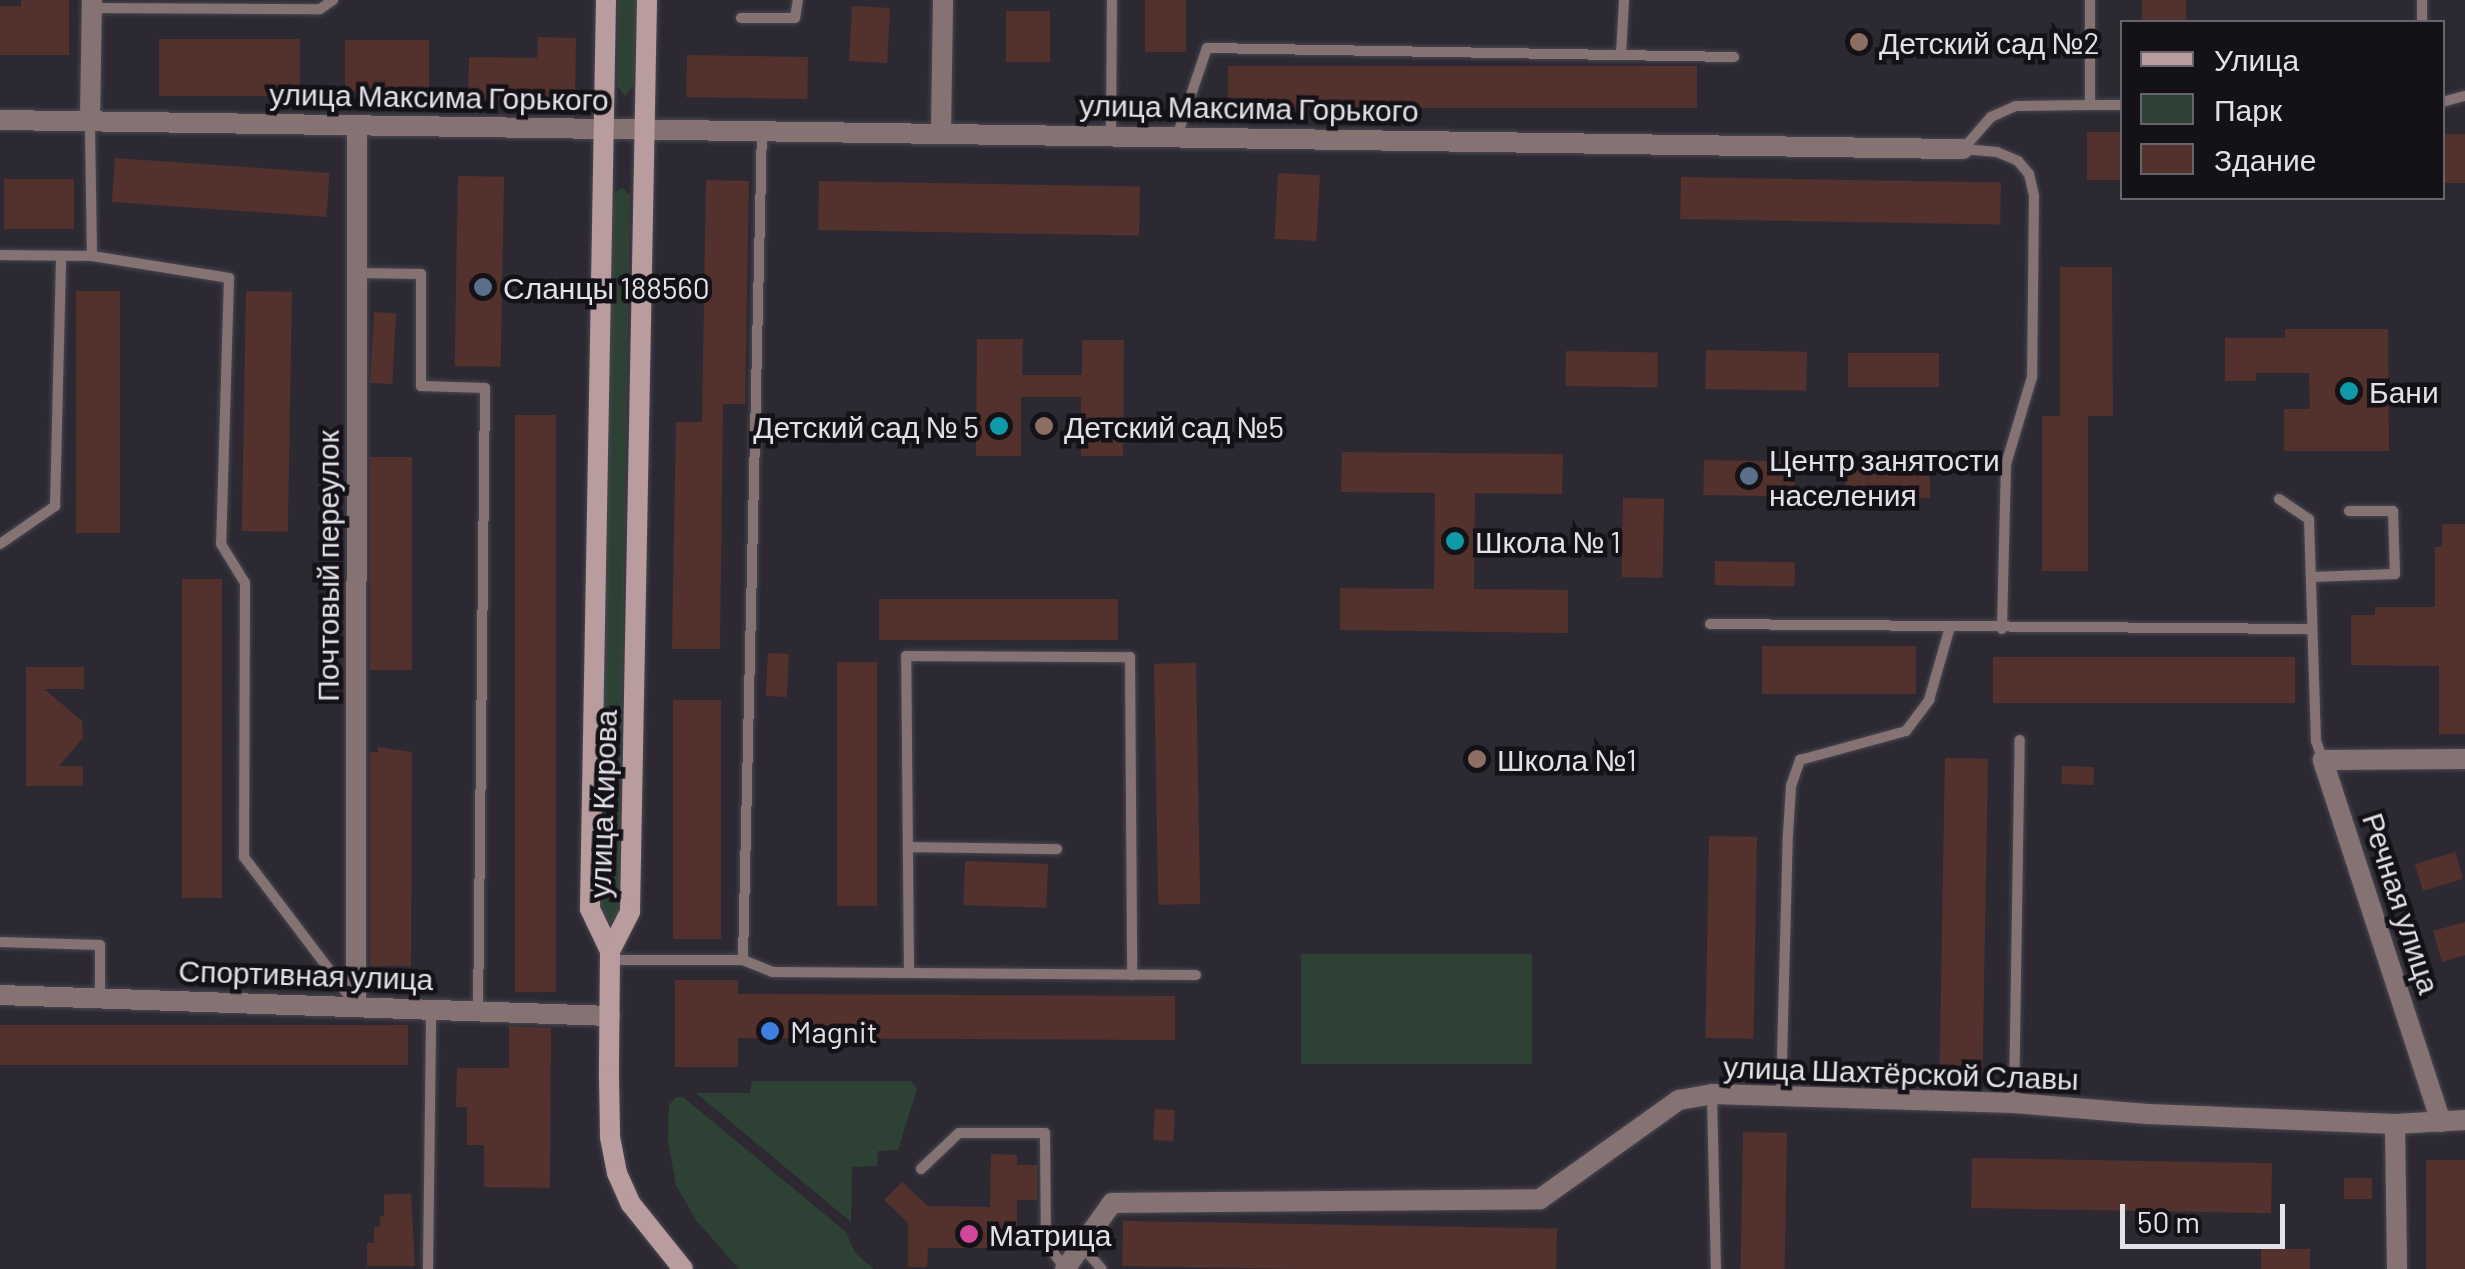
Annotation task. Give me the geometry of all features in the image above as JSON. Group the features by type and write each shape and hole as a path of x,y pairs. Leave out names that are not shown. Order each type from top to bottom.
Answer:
{"main road":[{"name":"улица Кирова","path":"606,0 590,909 610,955"},
{"name":"улица Кирова","path":"610,955 630,912 648,0"},
{"path":"610,955 610,1137 617,1173 656,1240 684,1269"}],"street":[{"path":"941,131 943,0"},
{"path":"90,122 92,4"},
{"name":"улица Максима Горького","path":"0,120 1963,149"},
{"name":"Почтовый переулок","path":"356,1005 357,126"},
{"path":"2324,760 2465,760"},
{"name":"Речная улица","path":"2324,760 2441,1122"},
{"name":"Спортивная улица","path":"0,995 610,1016"},
{"name":"улица Шахтёрской Славы","path":"1065,1269 1079,1244 1112,1203 1540,1199 1679,1100 1712,1094 2014,1103 2148,1114 2395,1124 2465,1120"},
{"path":"2395,1124 2397,1269"}],"lane":[{"path":"92,4 320,9 333,0"},
{"path":"741,18 795,18 798,0"},
{"path":"1111,134 1112,0"},
{"path":"1621,54 1624,0"},
{"path":"2090,0 2090,105"},
{"path":"1177,136 1207,48 1734,57"},
{"path":"1963,149 1991,118 2016,106 2120,105"},
{"path":"90,122 92,256"},
{"path":"743,960 762,129"},
{"name":"улица Максима Горького","path":"1963,149 1997,152 2018,161 2029,174 2034,196 2032,377 2006,464 2002,629"},
{"path":"0,255 92,256 229,278 221,544 245,583 244,857 356,1005"},
{"path":"0,544 55,506 61,256"},
{"path":"356,272 421,274 421,386 485,388 478,1011"},
{"path":"2278,499 2309,519 2316,741 2324,760"},
{"path":"2311,577 2395,574 2393,511 2349,511"},
{"path":"1710,624 2312,629"},
{"path":"1781,1096 1789,818 1791,786 1800,760 1906,731 1929,700 1950,628"},
{"path":"909,973 906,656 1130,657 1132,976"},
{"path":"2014,1103 2020,740"},
{"path":"908,846 1057,849"},
{"path":"0,942 100,945 100,996"},
{"path":"610,955 743,960 772,972 1196,976"},
{"path":"428,1269 431,1009"},
{"path":"1712,1094 1716,1269"},
{"path":"922,1168 959,1134 1045,1134 1046,1243 1065,1269"},
{"path":"1079,1244 1102,1269"}],"green space":[{"path":"618,0 636,0 634,85 625,96 617,86"},
{"path":"622,187 630,196 619,915 609,924 600,915 613,195"},
{"path":"1301,954 1532,954 1532,1064 1301,1064"},
{"path":"752,1081 911,1081 917,1089 898,1150 878,1151 877,1166 852,1167 851,1222 696,1093 750,1093"},
{"path":"676,1097 683,1097 846,1232 855,1253 874,1269 739,1269 696,1220 676,1185 668,1141 669,1105"}],"building":[{"path":"21,0 69,0 69,55 0,55 0,6 21,6"},
{"path":"1145,0 1186,0 1186,52 1145,52"},
{"path":"2142,0 2186,0 2186,20 2142,20"},
{"path":"852,6 890,8 887,63 849,61"},
{"path":"1006,11 1050,11 1050,62 1006,62"},
{"path":"538,37 576,38 575,102 468,100 469,57 537,58"},
{"path":"159,39 300,39 300,96 159,96"},
{"path":"345,40 429,40 429,92 345,92"},
{"path":"687,55 808,57 807,99 686,97"},
{"path":"1228,66 1697,66 1697,108 1228,108"},
{"path":"2087,132 2120,132 2120,180 2087,180"},
{"path":"2445,134 2465,134 2465,183 2445,183"},
{"path":"115,158 329,173 326,217 112,202"},
{"path":"1278,173 1320,175 1316,241 1275,239"},
{"path":"458,176 504,177 501,367 455,366"},
{"path":"1681,177 2001,183 2000,225 1680,219"},
{"path":"4,179 74,179 74,229 4,229"},
{"path":"706,180 749,181 745,404 723,404 720,649 672,649 676,422 702,422"},
{"path":"819,181 1140,187 1139,236 818,230"},
{"path":"2060,267 2112,267 2113,416 2088,416 2088,571 2042,571 2042,416 2060,416"},
{"path":"76,291 120,291 120,533 76,533"},
{"path":"246,291 292,292 288,532 242,531"},
{"path":"374,312 396,313 392,384 370,383"},
{"name":"Бани","path":"2285,329 2388,329 2389,451 2284,451 2284,409 2310,409 2309,373 2256,373 2256,381 2225,381 2225,338 2285,338"},
{"name":"Детский сад № 5","path":"977,339 1023,339 1022,375 1082,375 1082,340 1124,340 1123,456 1081,456 1081,397 1021,397 1021,456 976,456"},
{"path":"1706,350 1807,352 1806,391 1705,389"},
{"path":"1566,351 1658,353 1657,388 1565,386"},
{"path":"1848,353 1939,353 1939,387 1848,387"},
{"path":"515,415 556,415 556,992 515,992"},
{"name":"Школа № 1","path":"1342,452 1563,454 1562,494 1475,493 1474,589 1568,590 1568,633 1340,630 1340,588 1434,589 1435,493 1341,492"},
{"path":"370,457 412,457 412,670 370,670"},
{"path":"1845,459 1930,459 1930,498 1845,498"},
{"path":"1704,460 1795,462 1794,497 1703,495"},
{"path":"1623,498 1664,499 1663,578 1622,577"},
{"path":"2442,524 2465,524 2465,734 2439,734 2439,666 2351,665 2351,615 2375,615 2375,607 2435,607 2435,547 2442,547"},
{"path":"1715,561 1795,562 1795,586 1715,585"},
{"path":"182,579 222,579 222,898 182,898"},
{"path":"879,599 1118,599 1118,640 879,640"},
{"path":"1762,646 1916,646 1916,694 1762,694"},
{"path":"768,653 789,654 787,697 766,696"},
{"path":"1993,657 2295,657 2295,703 1993,703"},
{"path":"837,662 877,662 877,906 837,906"},
{"path":"1196,663 1200,904 1158,905 1154,664"},
{"path":"26,667 84,667 84,689 44,689 82,721 83,738 59,766 83,766 83,786 26,786"},
{"path":"673,700 721,700 721,939 673,939"},
{"path":"378,747 412,752 411,966 370,966 370,752 378,752"},
{"path":"1945,758 1988,759 1982,1077 1939,1076"},
{"path":"2062,766 2094,767 2093,785 2061,784"},
{"path":"1709,836 1757,837 1753,1039 1705,1038"},
{"path":"2455,852 2463,879 2423,891 2415,864"},
{"path":"965,861 1048,864 1046,908 963,905"},
{"path":"2465,922 2465,955 2442,962 2433,931"},
{"path":"675,980 738,980 738,994 1175,996 1175,1040 738,1038 738,1067 675,1067"},
{"path":"0,1025 408,1025 408,1065 0,1065"},
{"path":"509,1026 551,1028 550,1188 484,1187 484,1145 467,1145 467,1107 456,1107 457,1068 509,1068"},
{"path":"1155,1109 1175,1110 1173,1141 1153,1140"},
{"path":"1743,1132 1787,1133 1785,1269 1741,1269"},
{"path":"991,1154 1017,1155 1017,1165 1037,1165 1037,1200 1017,1200 1017,1248 928,1248 927,1267 908,1267 908,1223 884,1200 902,1182 928,1206 990,1207"},
{"path":"1972,1158 2272,1163 2271,1213 1971,1208"},
{"path":"2426,1160 2465,1160 2465,1269 2426,1269"},
{"path":"2344,1178 2372,1178 2372,1199 2344,1199"},
{"path":"411,1194 415,1266 367,1266 367,1243 374,1243 374,1227 380,1227 380,1216 384,1216 384,1195"},
{"path":"1123,1221 1557,1229 1556,1269 1122,1266"},
{"path":"2261,1249 2310,1249 2310,1269 2261,1269"}],"place":[{"name":"Детский сад №2","path":"1859,42"},
{"name":"Сланцы 188560","path":"483,287"},
{"name":"Бани","path":"2349,391"},
{"name":"Детский сад № 5","path":"999,426"},
{"name":"Детский сад №5","path":"1044,426"},
{"name":"Центр занятости населения","path":"1749,476"},
{"name":"Школа № 1","path":"1455,541"},
{"name":"Школа №1","path":"1477,759"},
{"name":"Magnit","path":"770,1031"},
{"name":"Матрица","path":"969,1234"}]}
